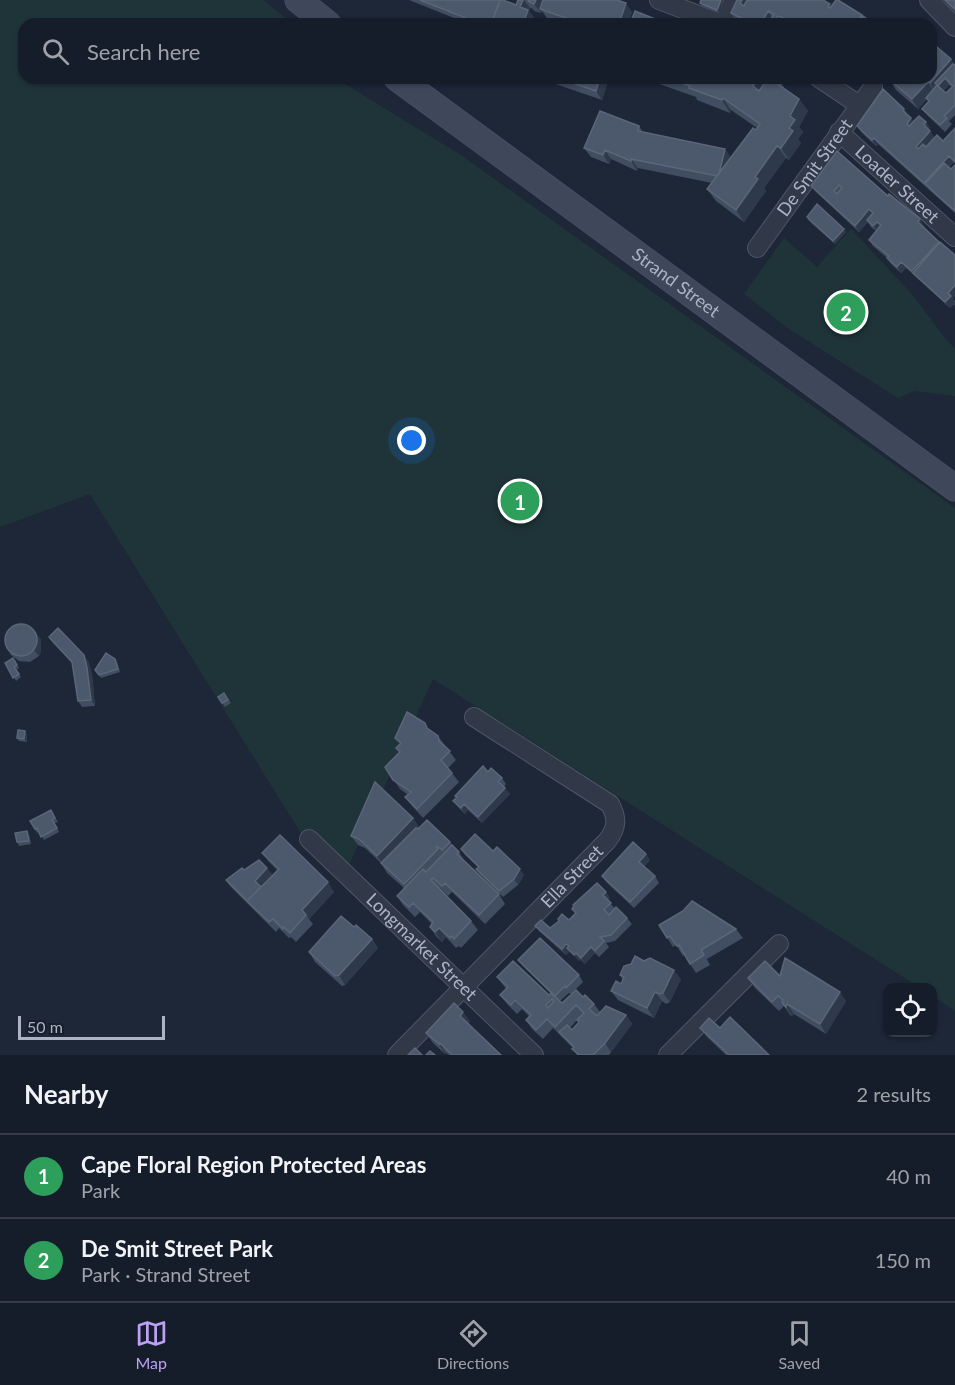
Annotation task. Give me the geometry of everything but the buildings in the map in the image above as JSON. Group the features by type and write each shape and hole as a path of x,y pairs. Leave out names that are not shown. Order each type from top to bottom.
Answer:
{"street":[{"path":"298,0 320,18"},
{"path":"659,0 706,18"},
{"path":"725,18 734,0"},
{"path":"928,0 955,27"},
{"name":"Strand Street","path":"405,84 955,489"},
{"path":"828,84 859,105"},
{"name":"De Smit Street","path":"757,248 873,87"},
{"name":"Loader Street","path":"839,132 955,237"},
{"name":"Ella Street","path":"397,1055 615,831 615,813 610,804 474,717"},
{"name":"Longmarket Street","path":"309,839 534,1055"},
{"path":"668,1055 779,944"}],"green space":[{"path":"0,0 263,0 286,18 18,18 18,84 345,84 461,155 955,508 955,1011 937,999 937,983 913,983 433,679 344,876 312,851 90,494 0,527"},
{"path":"851,229 911,293 955,349 955,396 915,391 898,398 789,329 744,294 784,238 817,267"}],"place":[{"name":"De Smit Street Park","path":"846,312"},
{"name":"Cape Floral Region Protected Areas","path":"520,501"}]}
